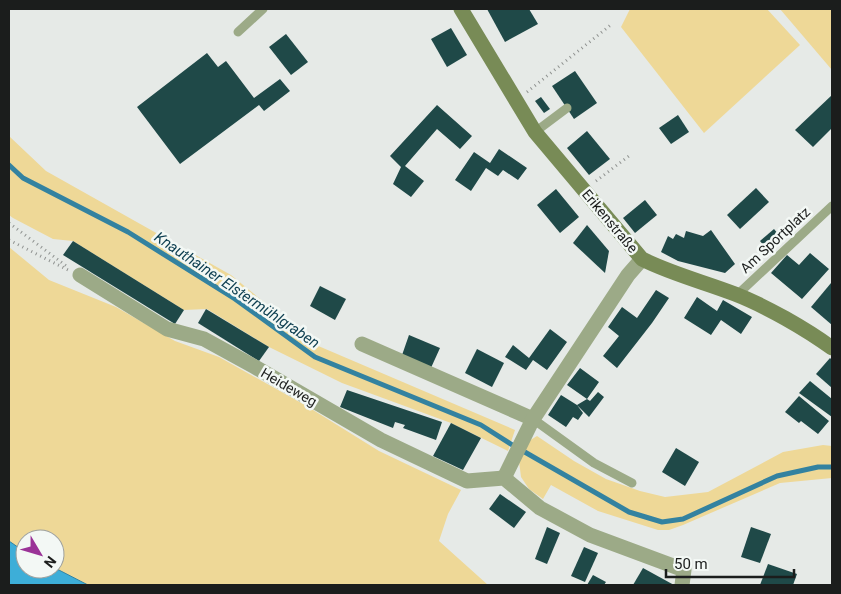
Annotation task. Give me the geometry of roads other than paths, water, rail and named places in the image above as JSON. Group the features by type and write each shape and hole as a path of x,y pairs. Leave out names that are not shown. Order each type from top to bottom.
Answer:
{"street":[{"name":"Erikenstraße","path":"461,9 536,132 642,259 664,270 737,295 779,316 832,348"},
{"path":"642,259 628,274 533,420 504,478 540,508 590,535 684,570 682,585"},
{"name":"Heideweg","path":"80,275 167,329 204,339 381,440 467,481 504,478"},
{"path":"362,344 533,420"}],"lane":[{"path":"238,32 263,9"},
{"path":"536,132 567,108"},
{"name":"Am Sportplatz","path":"737,295 832,206"},
{"path":"533,420 594,464 632,483"}],"water":[{"path":"9,541 15,545 15,579 65,579 65,573 88,585 9,585"}],"waterway":[{"name":"Knauthainer Elstermühlgraben","path":"9,165 23,178 128,232 235,299 315,357 481,425 514,446"},
{"name":"Knauthainer Elstermühlgraben","path":"523,451 629,512 662,522 683,519 777,476 818,467 832,467"}]}
